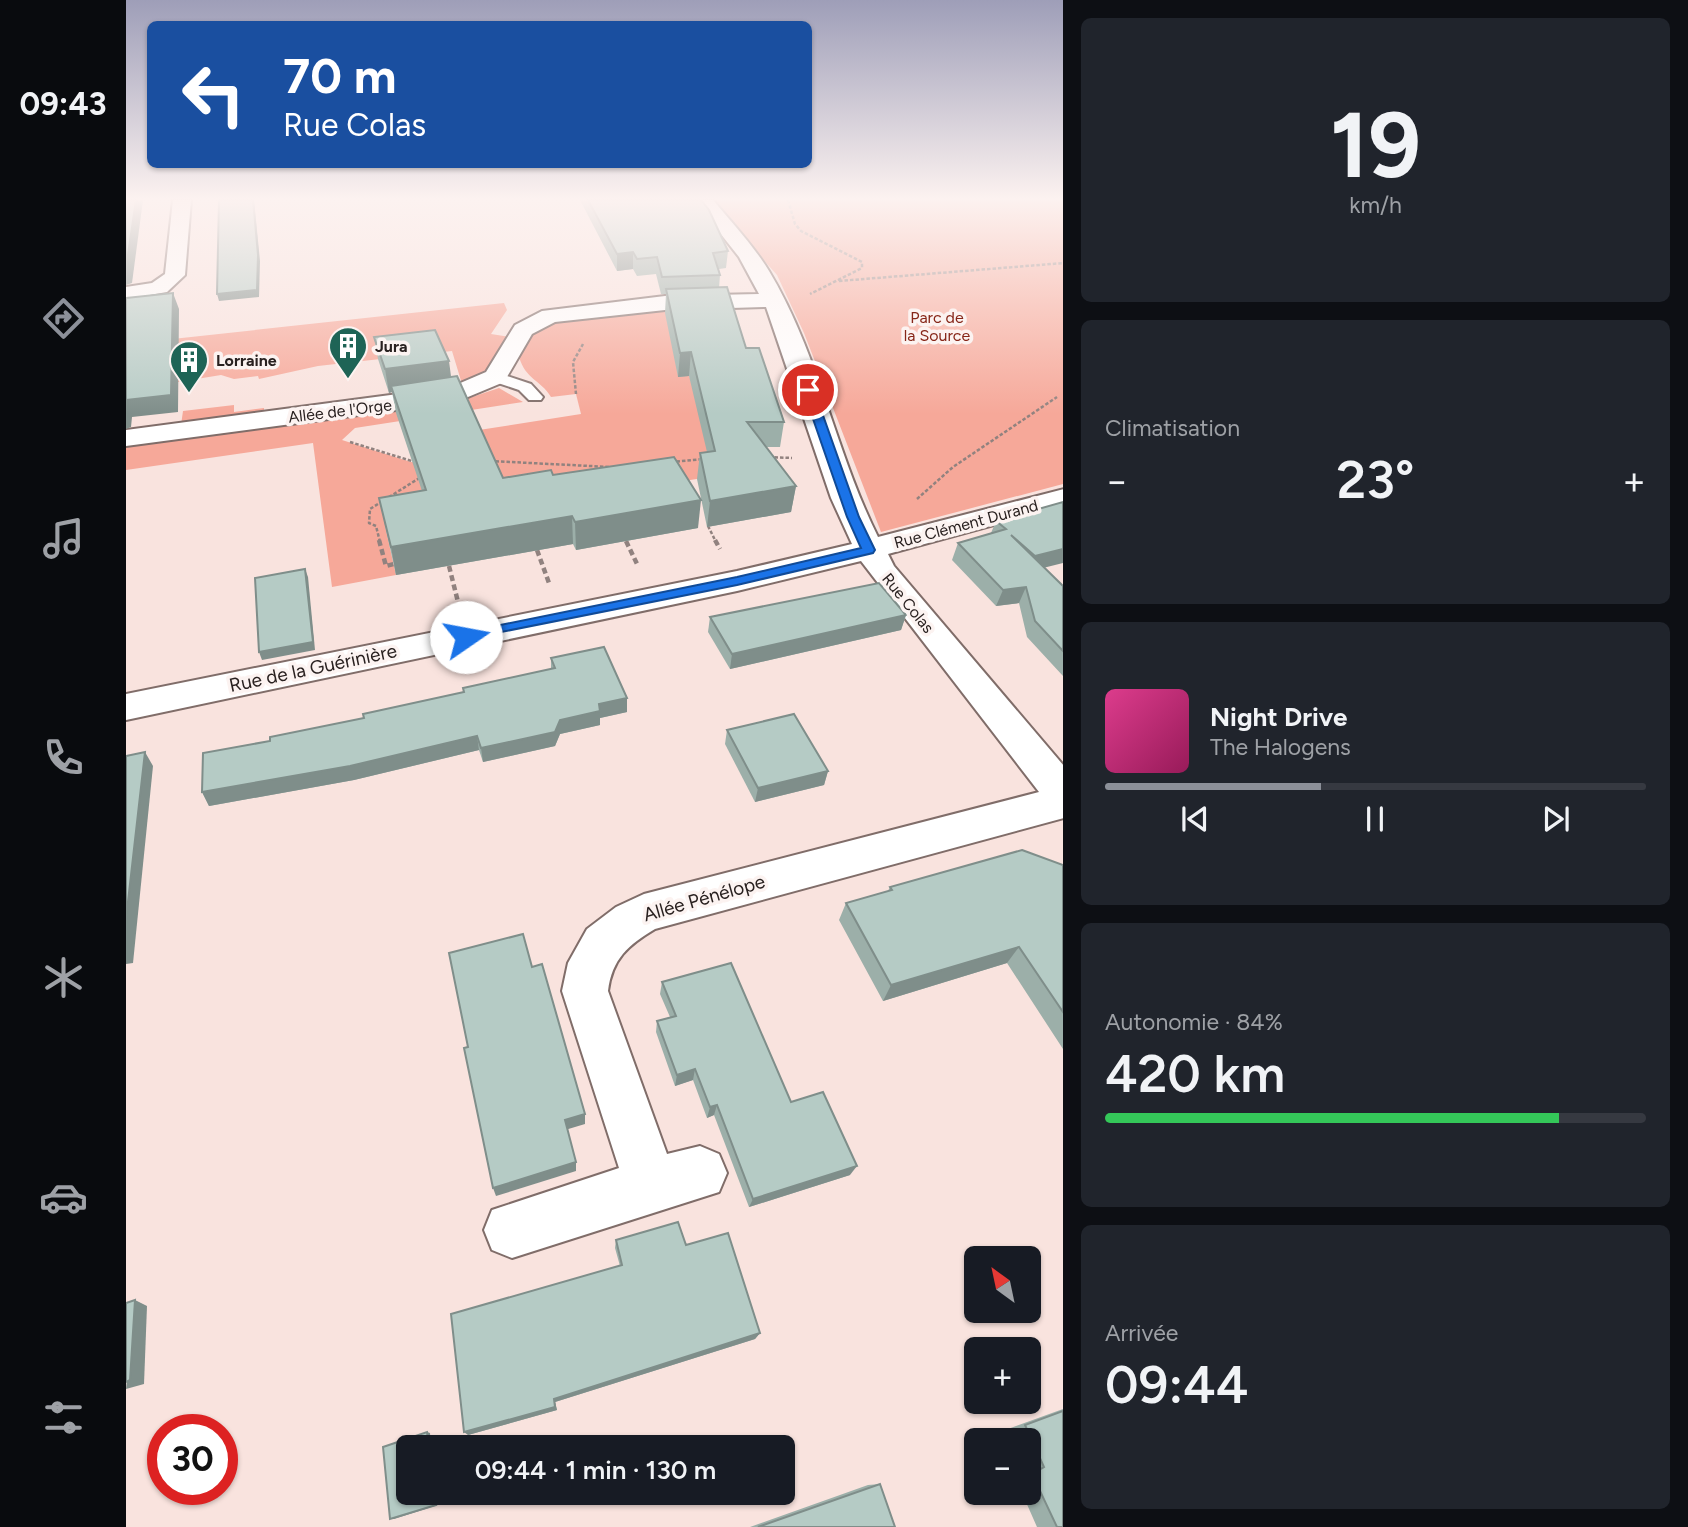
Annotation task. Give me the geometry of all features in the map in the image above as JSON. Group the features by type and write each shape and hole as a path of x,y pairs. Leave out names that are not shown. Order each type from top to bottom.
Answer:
{"street":[{"path":"126,293 160,288 170,282 175,271"},
{"name":"Rue Colas","path":"758,271 795,355 853,517 869,550 881,570 1063,795"},
{"path":"495,377 523,330 536,322 568,312 771,300"},
{"name":"Allée de l'Orge","path":"126,438 431,400 469,390 495,377"},
{"name":"Rue Clément Durand","path":"869,550 1063,497"},
{"name":"Rue de la Guérinière","path":"126,707 737,581 869,550"},
{"name":"Allée Pénélope","path":"651,1185 585,991 587,965 611,932 644,913 1063,802"},
{"path":"512,1230 651,1185 701,1173"}],"lane":[{"path":"495,377 525,387 535,397"}],"path":[{"path":"771,300 804,297 856,271"},
{"path":"838,281 960,271"},
{"path":"576,394 573,362 599,309"},
{"path":"853,517 896,510 910,504 953,467 1057,397"},
{"path":"341,440 423,464"},
{"path":"488,453 491,461"},
{"path":"759,457 832,458"},
{"path":"665,462 710,459"},
{"path":"480,463 491,461 617,468"},
{"path":"394,564 386,566 376,526 369,523 370,509 389,495 426,475"}],"green space":[{"name":"Parc de la Source","path":"774,271 1063,271 1063,484 881,532 804,333"},
{"path":"504,303 507,310 491,334 510,337 483,374 462,384 452,351 318,366 259,379 258,376 234,379 221,375 172,383 126,344"},
{"path":"665,311 707,424 710,477 385,526 396,575 332,587 313,443 126,470 126,443 460,401 499,388 523,402 355,428 342,440 411,462 447,467 479,430 581,414 576,394 551,397 522,365 519,357 522,351 533,335 544,326 556,320"},
{"path":"234,405 234,412 264,408 264,414 181,425 183,411"}],"building":[{"path":"217,271 258,271 257,290 217,294"},
{"path":"661,271 719,271 720,275 662,277"},
{"path":"727,287 746,348 759,348 784,422 747,422 796,486 710,501 700,453 715,451 691,352 680,353 666,289"},
{"path":"173,293 171,395 126,400 126,298"},
{"path":"435,330 449,361 385,369 374,337"},
{"path":"457,376 503,478 551,470 553,475 674,457 701,500 575,522 572,516 391,547 379,498 426,490 391,386"},
{"path":"1063,502 1063,549 1035,556 1011,535 1063,586 1063,651 1035,621 1026,587 1003,590 958,543 1006,529 996,521"},
{"path":"305,569 313,642 259,652 255,578"},
{"path":"879,583 906,615 732,654 710,617"},
{"path":"604,647 627,698 599,704 600,711 560,720 555,732 481,748 477,736 350,766 202,792 203,753 270,741 270,737 364,718 363,714 464,692 463,688 555,668 551,658"},
{"path":"794,714 828,771 758,788 727,730"},
{"path":"145,752 126,919 126,756"},
{"path":"1022,850 1063,865 1063,1012 1019,947 891,985 846,903 892,890 890,887"},
{"path":"523,934 532,967 542,964 585,1114 565,1120 576,1162 493,1188 464,1048 468,1047 449,953"},
{"path":"731,963 791,1102 823,1092 857,1166 753,1199 717,1105 710,1107 695,1069 677,1075 657,1021 676,1016 662,982"},
{"path":"678,1222 686,1245 728,1233 760,1333 554,1399 555,1407 464,1432 451,1314 622,1265 616,1240"},
{"path":"135,1300 130,1380 126,1382 126,1303"},
{"path":"1063,1411 1063,1527 1057,1527 1041,1493 1041,1469 1044,1467 1041,1460 1041,1428 1026,1428 1025,1425"},
{"path":"396,1443 396,1505 436,1505 390,1519 383,1447"},
{"path":"880,1484 895,1527 758,1527"}],"place":[{"name":"Jura","path":"348,380"},
{"name":"Lorraine","path":"189,394"}],"route":[{"path":"466,637 737,581 869,550 853,517 808,390"}]}
